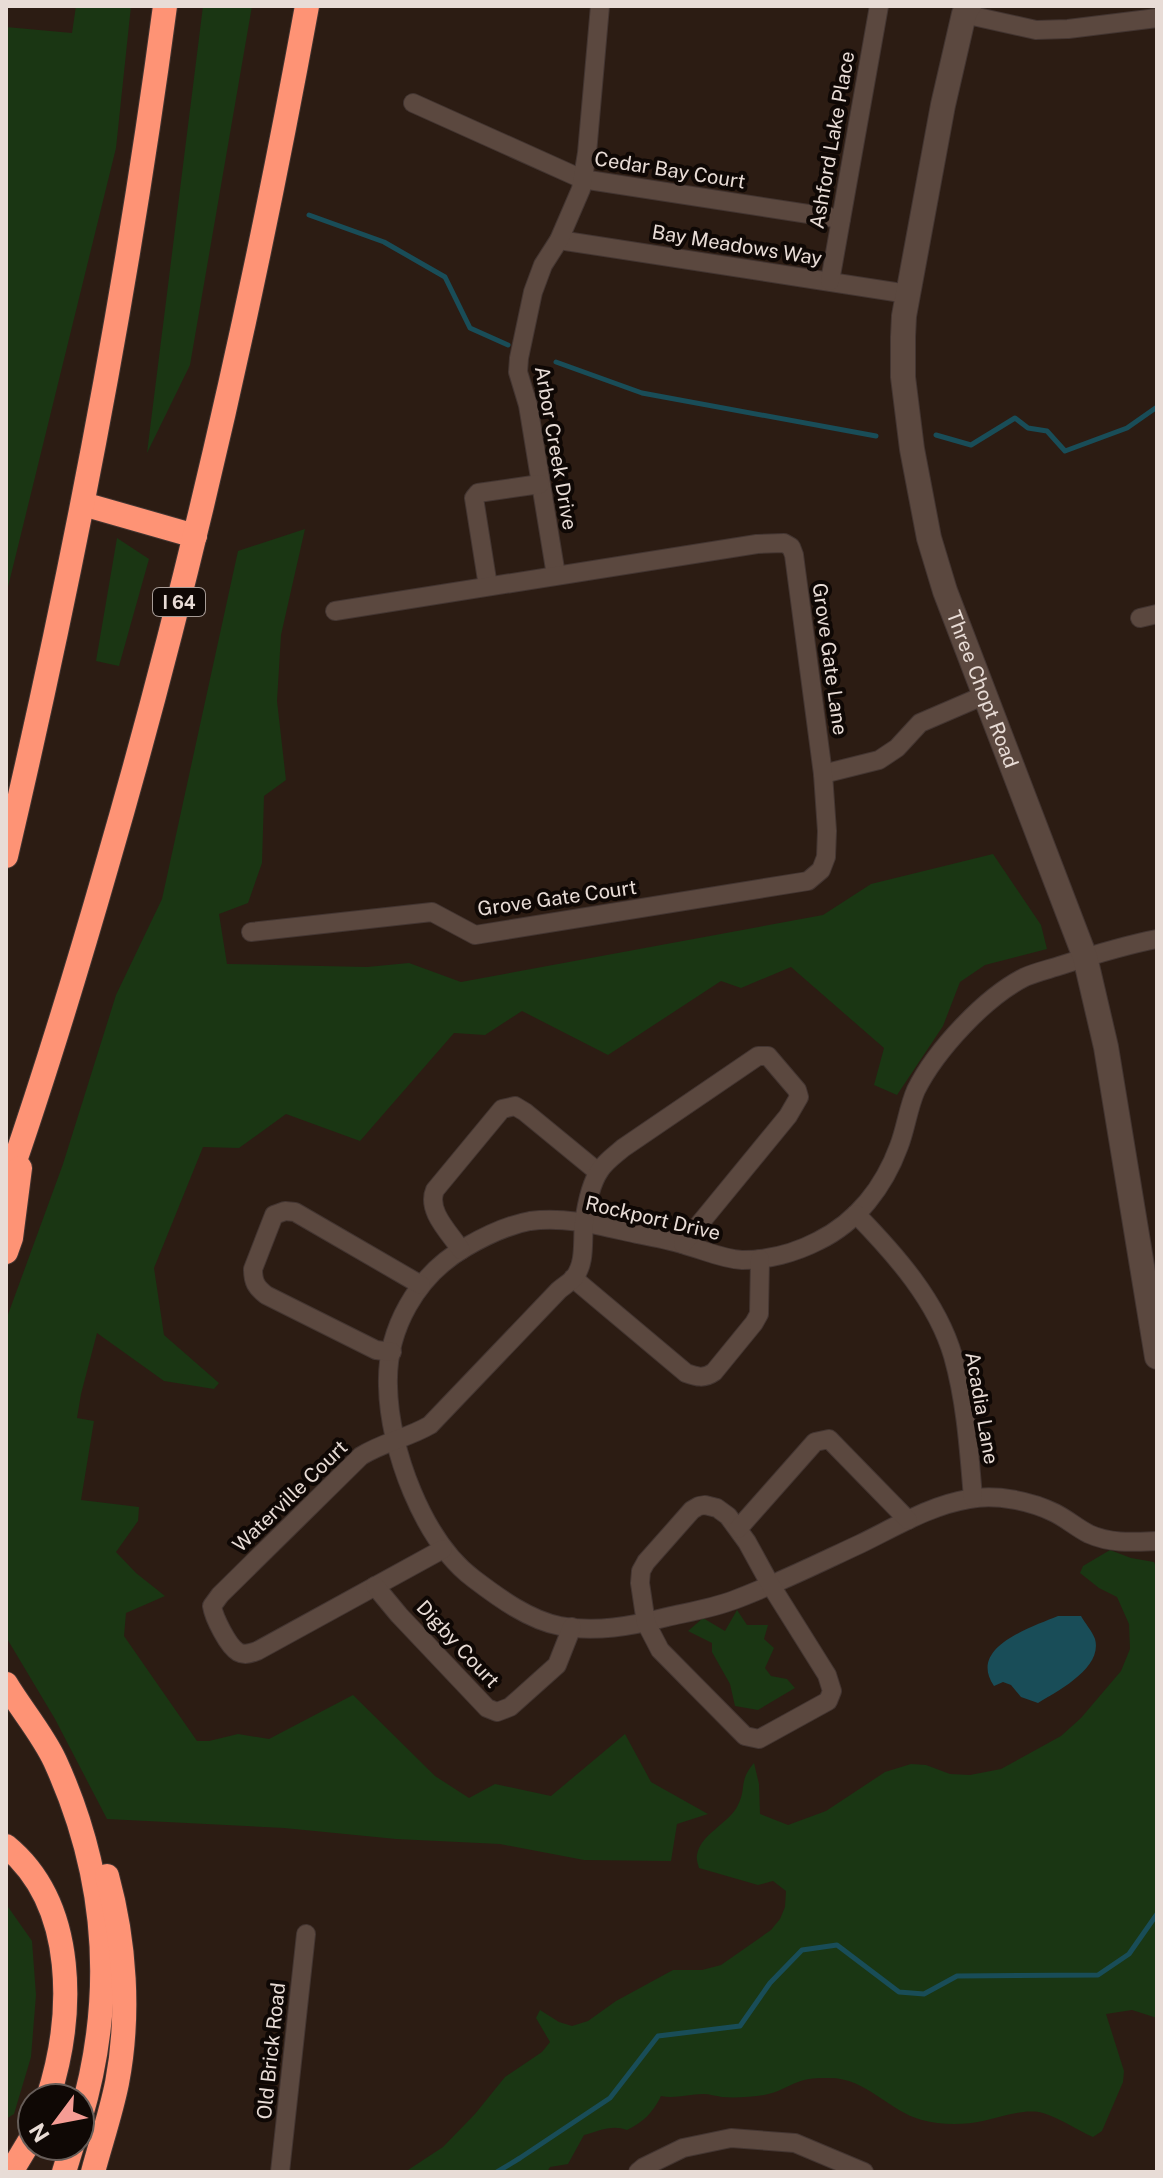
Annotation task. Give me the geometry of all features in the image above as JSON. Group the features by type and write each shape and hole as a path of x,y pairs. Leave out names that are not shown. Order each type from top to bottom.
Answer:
{"highway":[{"path":"6,856 83,504 123,286 165,6"},
{"name":"I 64","path":"6,1187 73,980 127,796 195,536 273,182 307,6"},
{"path":"83,504 195,536"},
{"path":"6,1252 11,1238 23,1137"},
{"path":"6,1684 54,1759 95,1837 111,1891 121,1941 121,2048 110,2113 93,2172"},
{"path":"54,1759 78,1822 96,1891 102,1956 101,2022 89,2082"},
{"path":"6,1846 29,1869 42,1889 57,1929 64,1991 63,2027 53,2082"}],"main road":[{"name":"Three Chopt Road","path":"964,9 904,316 903,377 907,415 929,538 945,591 1085,957 1112,1078 1157,1357"}],"street":[{"name":"Arbor Creek Drive","path":"556,575 528,405 518,372 519,358 533,292 581,189 600,6"},
{"name":"Ashford Lake Place","path":"830,281 879,6"},
{"path":"964,9 1036,30 1157,18"},
{"name":"Cedar Bay Court","path":"413,103 582,179 841,219"},
{"name":"Bay Meadows Way","path":"559,240 908,294"},
{"path":"488,586 474,498 478,493 540,484"},
{"name":"Grove Gate Lane","path":"556,575 757,544 784,543 791,547 823,774 827,844 821,870"},
{"path":"335,611 556,575"},
{"path":"823,774 879,760 897,748 920,723 985,695"},
{"name":"Grove Gate Court","path":"251,932 432,912 475,935 808,881 821,870"},
{"name":"Rockport Drive","path":"1157,939 1085,957 1024,978 989,1002 962,1026 916,1090 900,1146 877,1193 839,1228 817,1242 790,1253 737,1260 683,1244 584,1222 551,1219 524,1222 461,1250 440,1265 421,1285 400,1322 388,1384 392,1429 411,1487 443,1549 459,1568 516,1607 546,1622 572,1627 608,1628 646,1623 731,1601 908,1520 973,1498 1029,1503 1054,1512 1090,1534 1103,1538 1121,1542 1157,1541"},
{"path":"683,1244 788,1116 799,1097 797,1090 768,1056 758,1056 623,1148 598,1172 584,1222 580,1264 573,1278 686,1373 707,1377 759,1314 760,1259"},
{"path":"461,1250 438,1217 432,1198 435,1190 502,1109 515,1106 525,1112 598,1172"},
{"path":"392,1352 376,1350 257,1288 253,1269 274,1215 285,1211 295,1212 421,1285"},
{"name":"Acadia Lane","path":"856,1214 895,1256 943,1330 962,1394 973,1498"},
{"name":"Waterville Court","path":"443,1549 247,1655 239,1653 231,1644 213,1615 212,1606 220,1595 361,1456 395,1438 430,1425 573,1278"},
{"path":"738,1529 815,1442 822,1439 829,1439 908,1520"},
{"path":"699,1506 717,1508 738,1529 827,1675 832,1691 828,1701 759,1739 745,1736 660,1650 646,1623 640,1583 646,1562 699,1506"},
{"name":"Digby Court","path":"375,1586 487,1708 497,1712 510,1707 557,1665 572,1627"},
{"name":"Old Brick Road","path":"280,2172 306,1934"},
{"path":"638,2172 683,2148 731,2138 795,2143 864,2172"}],"green space":[{"path":"76,6 131,6 116,148 6,595 6,27 72,33"},
{"path":"203,6 252,6 190,365 147,453"},
{"path":"305,529 281,635 277,701 286,780 264,796 262,863 248,903 219,914 227,964 367,967 409,963 461,982 823,915 871,884 993,854 1041,925 1047,949 985,965 960,982 943,1026 897,1095 874,1085 884,1048 791,967 741,988 721,981 608,1055 522,1011 485,1035 454,1033 360,1141 286,1114 239,1148 203,1147 154,1268 164,1335 219,1383 214,1389 164,1381 97,1333 77,1418 94,1421 81,1500 139,1507 138,1521 116,1552 165,1596 126,1613 124,1636 197,1741 238,1734 269,1739 353,1695 435,1776 469,1798 495,1784 551,1796 625,1734 651,1782 708,1814 677,1824 671,1861 584,1860 500,1844 107,1819 55,1719 6,1637 6,1320 63,1164 116,995 162,899 238,551"},
{"path":"117,538 149,559 119,666 96,661"},
{"path":"1110,1550 1154,1562 1157,1569 1157,2018 1132,2010 1106,2014 1124,2071 1123,2082 1102,2131 1093,2137 1056,2118 1036,2112 968,2123 929,2122 898,2110 854,2083 817,2078 764,2095 661,2096 638,2124 627,2130 611,2128 584,2135 568,2164 550,2167 547,2172 405,2172 443,2147 505,2077 542,2052 550,2042 536,2018 540,2010 572,2026 588,2021 616,2001 673,1970 702,1970 721,1965 771,1930 785,1907 786,1891 773,1881 758,1885 699,1868 697,1858 704,1841 734,1812 746,1775 754,1763 759,1784 760,1814 788,1825 826,1811 885,1772 911,1764 926,1765 950,1774 970,1775 1001,1769 1061,1736 1081,1718 1121,1671 1130,1649 1129,1624 1117,1597 1080,1573 1083,1566"},
{"path":"737,1610 747,1625 768,1625 764,1639 774,1648 765,1668 771,1676 787,1679 795,1688 758,1710 735,1706 730,1684 712,1652 712,1643 688,1631 703,1618 725,1631"},
{"path":"6,1904 32,1941 36,1995 31,2057 24,2082 16,2082 14,2114 6,2119"}],"water":[{"path":"1058,1616 1081,1616 1094,1636 1096,1650 1086,1669 1038,1703 1021,1697 1011,1685 1003,1682 994,1686 988,1672 989,1660 996,1650 1006,1640"}],"waterway":[{"path":"309,215 384,242 445,277 470,328 508,345"},
{"path":"556,362 642,393 876,436"},
{"path":"936,435 971,445 1015,418 1028,428 1047,431 1065,451 1127,428 1157,407"},
{"path":"497,2172 610,2098 658,2036 740,2026 770,1983 802,1950 837,1945 899,1992 924,1994 957,1976 1098,1975 1129,1954 1157,1914"}]}
